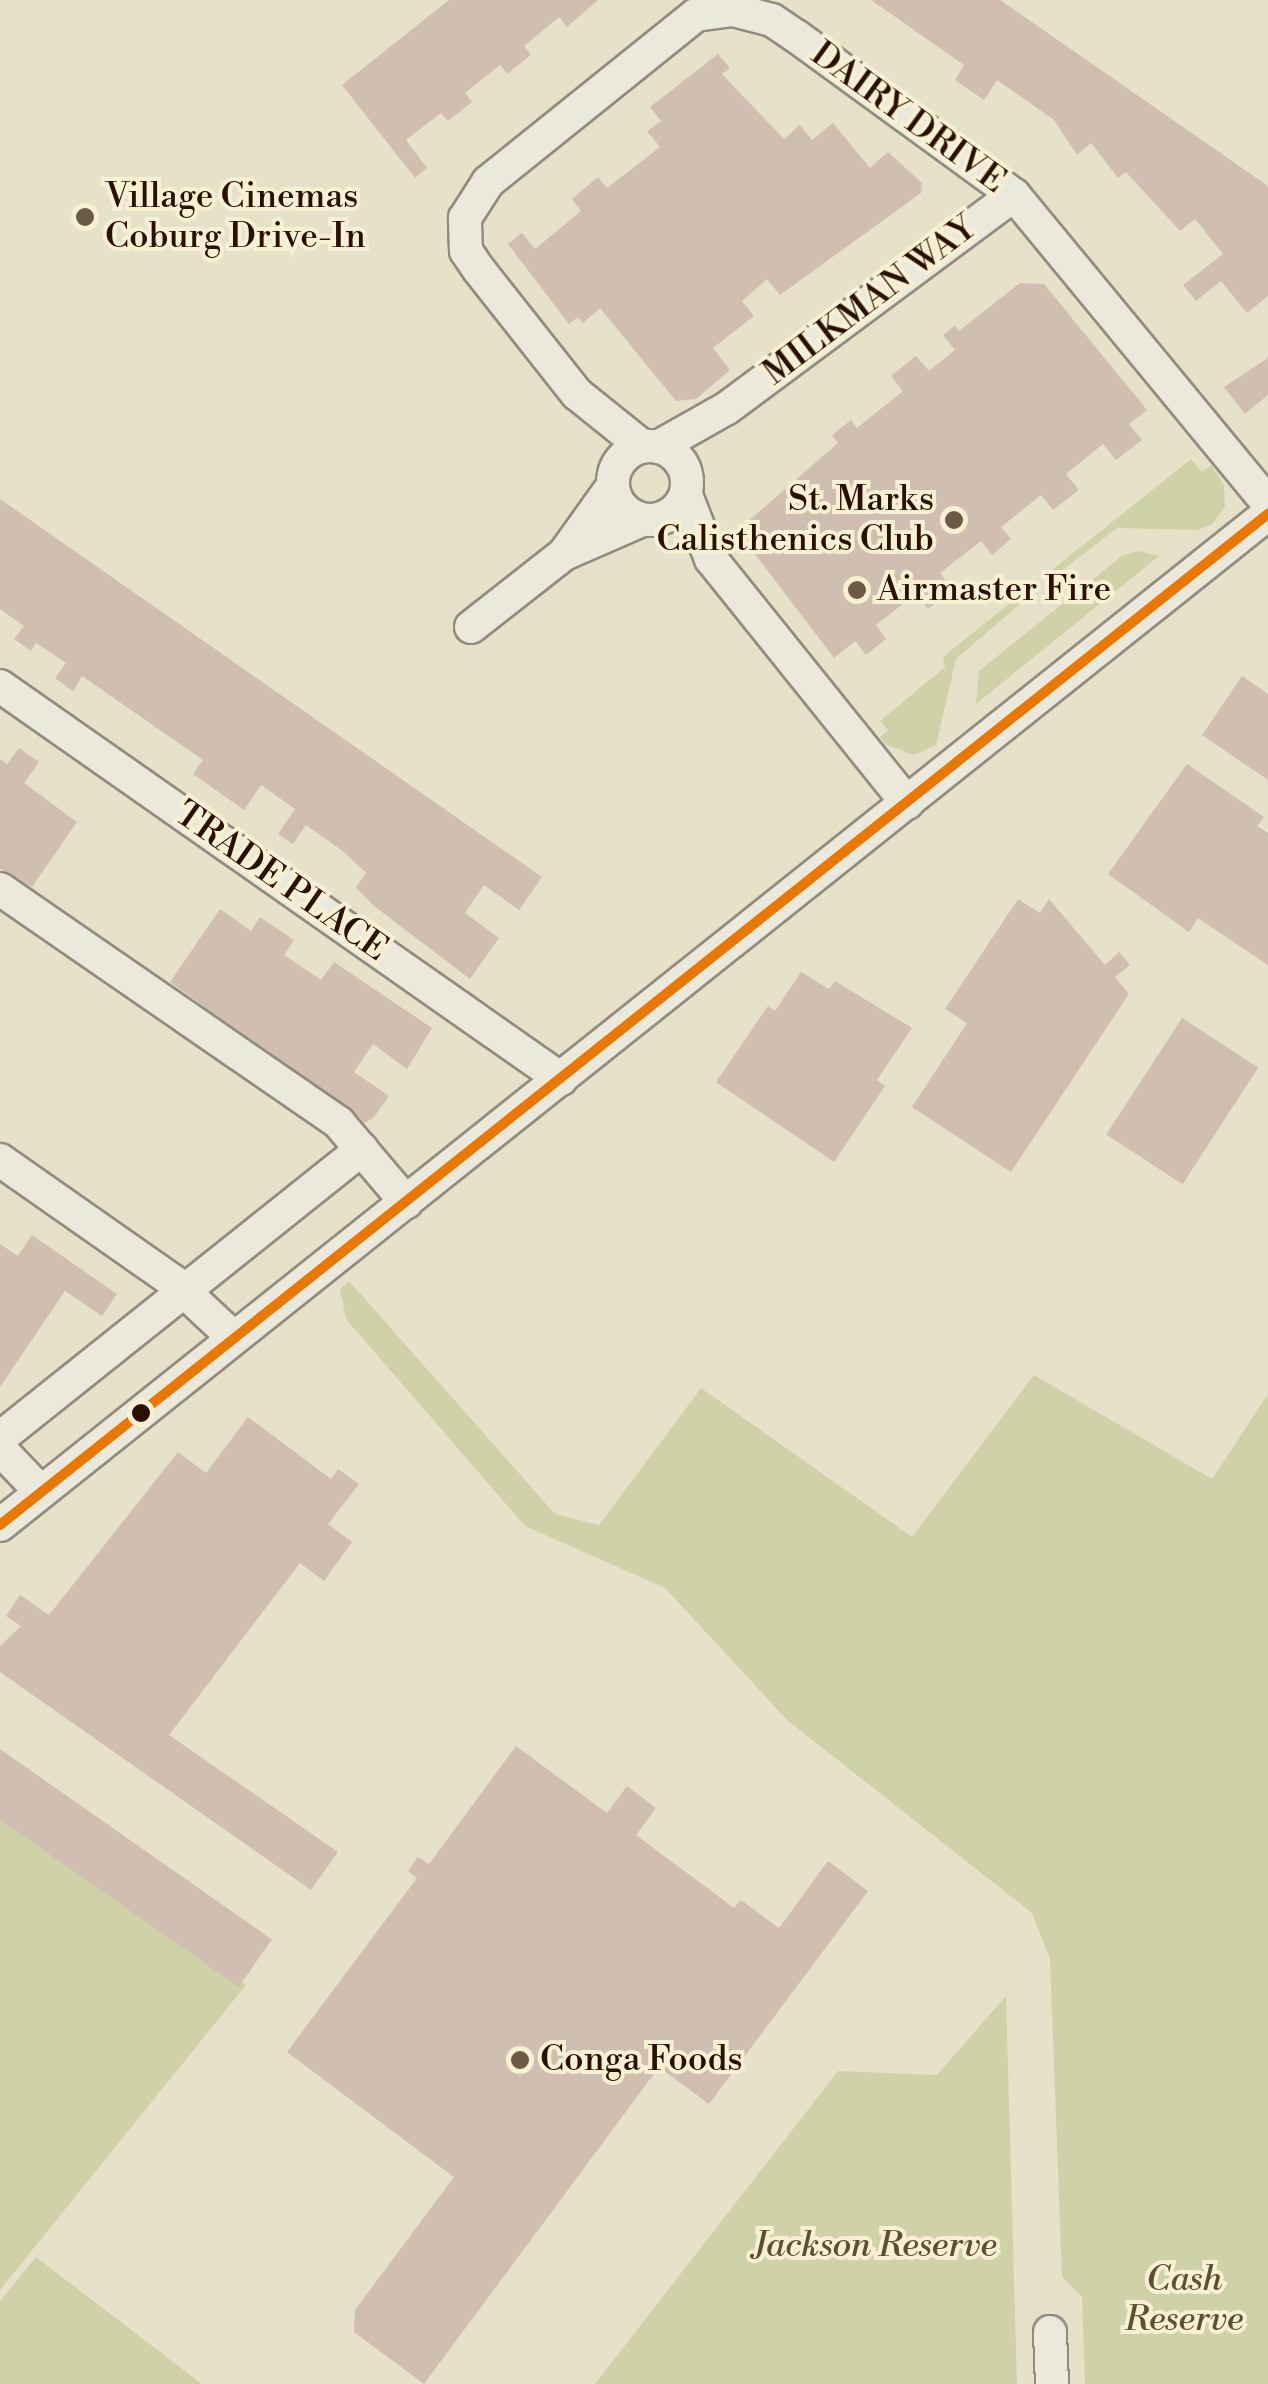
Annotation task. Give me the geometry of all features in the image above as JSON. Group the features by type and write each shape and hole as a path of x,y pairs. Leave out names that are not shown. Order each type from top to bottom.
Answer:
{"street":[{"name":"DAIRY DRIVE","path":"613,479 578,394 466,251 465,218 488,182 696,16 733,10 772,20 1014,195 1268,502"},
{"name":"MILKMAN WAY","path":"650,446 727,408 1014,195"},
{"name":"DAIRY DRIVE","path":"578,394 650,446"},
{"name":"MILKMAN WAY","path":"686,487 727,408"},
{"path":"564,554 613,479 624,455 650,446 677,458 712,559 907,803"},
{"path":"613,479 622,508 712,559"},
{"path":"470,627 564,554 674,512 686,487"},
{"path":"0,1524 1268,514"},
{"name":"TRADE PLACE","path":"0,686 561,1079"},
{"path":"0,889 339,1123 406,1202"},
{"path":"0,1438 182,1288 362,1149"},
{"path":"0,1160 182,1288 234,1338"},
{"path":"0,1449 41,1492"},
{"path":"1050,2332 1052,2384"}],"green space":[{"path":"1191,459 1202,472 1211,465 1224,485 1225,506 1213,524 1198,530 1117,528 1054,577 1043,577"},
{"path":"1138,551 1159,556 976,704 979,671 1123,555"},
{"path":"1020,595 1019,605 956,659 936,745 914,755 885,744 880,737 888,730 880,721 945,667 943,657"},
{"name":"Cash Reserve","path":"349,1281 555,1514 599,1525 701,1388 912,1537 1034,1375 1212,1479 1268,1394 1268,2384 1085,2384 1082,2297 1062,2277 1050,1959 1032,1913 787,1720 665,1588 525,1526 346,1319 340,1289"},
{"path":"0,1814 246,1985 0,2290"},
{"name":"Jackson Reserve","path":"1006,1996 1017,2384 595,2384 838,2071 937,2075"},
{"path":"36,2257 202,2384 0,2384 0,2301"}],"building":[{"path":"449,0 598,0 567,27 559,17 524,46 531,55 507,74 500,65 465,93 472,102 448,121 441,113 406,140 427,168 415,178 342,85"},
{"path":"871,0 1000,0 1268,186 1268,296 1247,313 1221,281 1196,301 1183,285 1223,254 1195,219 1180,231 1126,172 1118,178 1091,143 1077,155 1054,120 997,80 984,100 955,80 964,65"},
{"path":"718,54 730,68 722,74 784,139 800,125 812,140 833,123 870,168 888,152 922,183 921,193 780,295 767,279 742,301 754,316 713,348 730,370 696,399 676,401 600,308 583,323 578,317 569,324 508,244 522,233 535,249 581,211 572,199 598,177 607,188 660,147 647,131 661,121 650,107"},
{"path":"1020,283 1044,284 1147,410 1129,424 1142,440 1116,460 1103,444 1066,474 1079,490 1053,510 1041,495 1001,527 1011,539 992,555 981,541 940,573 953,590 928,609 916,594 876,625 886,639 866,655 855,641 834,658 742,537 744,525 838,443 832,435 851,420 857,428 903,391 891,376 916,356 929,371 955,350 943,335 955,325 959,331"},
{"path":"1268,358 1268,395 1245,414 1224,387"},
{"path":"0,499 542,877 519,910 484,885 465,913 499,938 470,979 374,906 356,887 366,873 344,852 306,825 293,844 278,834 295,809 261,785 244,810 193,774 203,760 82,676 73,691 55,678 66,663 36,643 31,651 14,639 24,626 0,609"},
{"path":"1242,676 1268,694 1268,780 1202,735"},
{"path":"19,748 39,762 24,783 77,822 32,887 0,869 0,759 7,764"},
{"path":"1187,764 1264,817 1257,826 1268,833 1268,965 1198,918 1189,932 1108,874"},
{"path":"1018,899 1040,913 1049,899 1105,965 1119,952 1130,965 1115,977 1129,994 1011,1172 912,1107 967,1023 945,1009"},
{"path":"220,909 251,931 260,917 294,940 284,955 321,980 334,962 432,1028 407,1069 373,1044 354,1072 389,1096 374,1117 365,1123 170,982"},
{"path":"801,972 829,989 835,981 912,1028 877,1080 885,1086 834,1162 716,1082 768,1006 775,1011"},
{"path":"1182,1018 1258,1068 1183,1184 1106,1135"},
{"path":"32,1235 117,1294 102,1316 65,1291 0,1387 0,1244 18,1256"},
{"path":"248,1417 331,1479 338,1469 359,1484 328,1524 352,1542 324,1581 300,1563 169,1735 338,1852 311,1890 0,1672 0,1646 21,1626 6,1616 20,1595 49,1615 178,1452 206,1473"},
{"name":"Conga Foods","path":"516,1746 607,1813 627,1786 656,1808 636,1835 734,1908 741,1900 779,1928 828,1861 868,1891 709,2104 659,2067 424,2384 354,2332 355,2310 454,2177 287,2052 417,1878 408,1871 418,1857 429,1864"},
{"path":"0,1749 272,1939 239,1987 0,1820"}],"transit line":[{"path":"0,1525 1268,514"}],"place":[{"name":"Village Cinemas Coburg Drive-In","path":"85,217"},
{"name":"St. Marks Calisthenics Club","path":"954,520"},
{"name":"Airmaster Fire","path":"857,590"},
{"name":"Conga Foods","path":"520,2060"}]}
